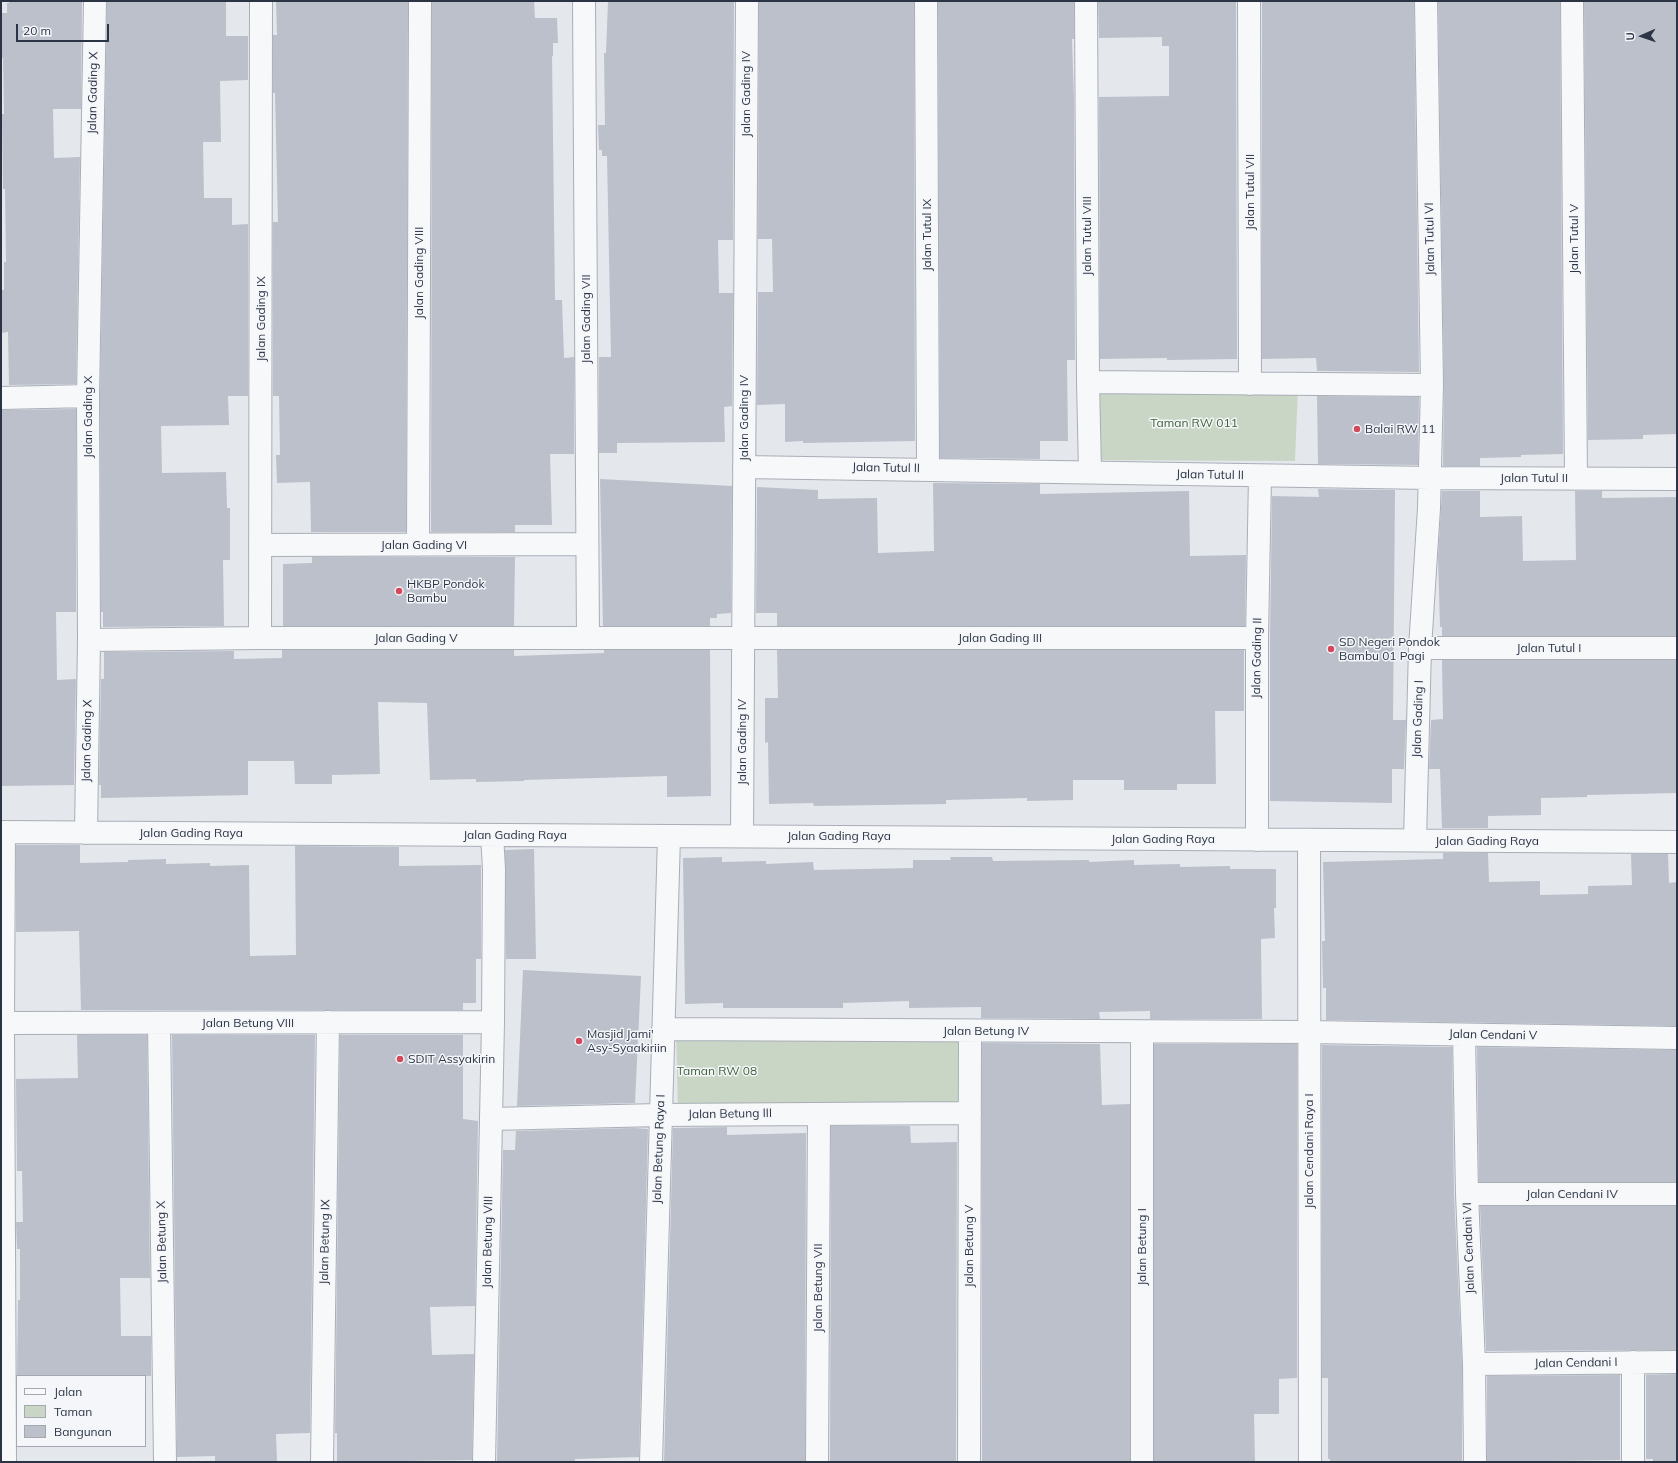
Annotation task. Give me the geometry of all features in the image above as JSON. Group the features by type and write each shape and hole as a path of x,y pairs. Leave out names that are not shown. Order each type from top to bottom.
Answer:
{"street":[{"name":"Jalan Gading X","path":"86,833 89,640 88,396 95,1"},
{"name":"Jalan Gading IX","path":"260,638 261,1"},
{"name":"Jalan Gading VIII","path":"418,545 420,1"},
{"name":"Jalan Gading VII","path":"584,1 588,638"},
{"name":"Jalan Gading IV","path":"742,836 747,1"},
{"name":"Jalan Tutul IX","path":"926,1 928,469"},
{"name":"Jalan Tutul VIII","path":"1086,1 1088,382 1090,472"},
{"name":"Jalan Tutul VII","path":"1249,1 1250,384"},
{"name":"Jalan Tutul VI","path":"1426,1 1432,385 1430,478"},
{"name":"Jalan Tutul V","path":"1572,1 1576,478"},
{"path":"1088,382 1432,385"},
{"path":"1,398 88,396"},
{"name":"Jalan Tutul II","path":"744,467 928,469 1260,476 1677,479"},
{"name":"Jalan Gading II","path":"1257,840 1257,638 1260,476"},
{"name":"Jalan Gading I","path":"1415,840 1420,648 1430,478"},
{"name":"Jalan Gading VI","path":"260,546 587,544"},
{"name":"Jalan Gading V","path":"89,640 260,638 742,638"},
{"name":"Jalan Gading III","path":"742,638 1257,638"},
{"name":"Jalan Tutul I","path":"1420,648 1677,648"},
{"path":"3,832 5,1462"},
{"name":"Jalan Gading Raya","path":"3,832 1677,842"},
{"name":"Jalan Betung VIII","path":"484,1462 493,1022 494,869 492,835"},
{"name":"Jalan Betung Raya I","path":"650,1462 669,836"},
{"name":"Jalan Cendani Raya I","path":"1309,840 1310,1462"},
{"name":"Jalan Betung IX","path":"322,1462 328,1022"},
{"name":"Jalan Betung VIII","path":"3,1023 493,1022"},
{"name":"Jalan Betung X","path":"159,1023 165,1462"},
{"name":"Jalan Betung IV","path":"663,1029 1309,1032"},
{"name":"Jalan Betung V","path":"969,1462 970,1031"},
{"name":"Jalan Betung I","path":"1142,1032 1142,1462"},
{"name":"Jalan Cendani V","path":"1309,1032 1677,1038"},
{"name":"Jalan Cendani VI","path":"1464,1035 1467,1194 1474,1364 1475,1462"},
{"name":"Jalan Betung III","path":"491,1119 660,1115 970,1113"},
{"name":"Jalan Betung VII","path":"817,1462 819,1114"},
{"name":"Jalan Cendani IV","path":"1467,1194 1677,1194"},
{"path":"1633,1362 1633,1462"},
{"name":"Jalan Cendani I","path":"1474,1364 1677,1362"}],"green space":[{"name":"Taman RW 011","path":"1093,386 1298,386 1295,461 1091,460"},
{"name":"Taman RW 08","path":"676,1031 962,1034 965,1108 678,1112"}],"building":[{"path":"9,1 82,1 81,109 53,109 54,158 80,157 76,384 9,385 8,332 1,333 1,290 4,290 4,262 6,262 5,189 3,189 2,114 4,114 3,58 1,58 1,13 7,13 7,3 9,3"},
{"path":"107,1 226,1 226,36 248,36 248,80 220,81 221,142 203,142 204,198 232,198 232,225 248,224 248,396 228,396 229,425 161,426 162,473 226,472 227,508 230,508 230,560 223,560 224,626 103,627 103,612 101,612 100,396"},
{"path":"276,1 408,1 406,532 311,532 310,482 277,483 276,455 280,455 279,396 273,396 273,222 278,222 275,93 273,93 273,35 277,35"},
{"path":"432,1 534,1 535,18 557,18 558,43 553,43 552,56 555,300 562,300 564,358 574,357 574,454 550,454 552,525 515,525 515,532 431,532"},
{"path":"608,1 734,1 733,240 718,240 719,293 733,293 732,406 724,407 725,442 617,443 617,453 599,453 599,357 611,357 607,156 602,156 602,150 599,150 598,125 605,125 604,53 606,53"},
{"path":"759,1 914,1 915,441 785,442 785,404 757,405 758,292 773,292 772,239 758,239"},
{"path":"938,1 1074,1 1074,39 1072,39 1074,98 1075,360 1067,360 1068,441 1040,441 1040,459 940,458"},
{"path":"1098,1 1236,1 1237,359 1100,359 1099,97 1169,96 1169,46 1162,46 1162,37 1099,38"},
{"path":"1262,1 1414,1 1419,372 1317,371 1316,358 1262,359"},
{"path":"1438,1 1560,1 1563,454 1480,458 1480,466 1443,466 1444,385"},
{"path":"1584,1 1677,1 1677,434 1643,435 1643,439 1588,440"},
{"name":"Balai RW 11","path":"1317,396 1419,397 1418,465 1318,464"},
{"path":"76,409 76,612 56,612 57,680 76,679 74,785 1,786 1,410"},
{"path":"600,479 732,486 731,613 717,614 717,618 710,618 710,626 603,626"},
{"path":"933,483 1040,484 1040,494 1189,491 1190,556 1246,555 1245,626 777,626 777,613 756,613 757,487 818,490 818,499 877,498 878,553 934,551"},
{"name":"SD Negeri Pondok Bambu 01 Pagi","path":"1318,489 1395,490 1393,720 1406,720 1404,769 1392,769 1392,803 1270,801 1272,496 1319,497"},
{"path":"1442,491 1480,491 1480,517 1522,516 1523,561 1576,560 1575,491 1602,491 1602,498 1677,497 1677,636 1442,636 1442,627 1440,627 1438,557"},
{"name":"HKBP Pondok Bambu","path":"312,557 515,557 514,626 283,626 283,564 312,563"},
{"path":"282,650 514,650 514,656 604,653 604,650 710,650 711,796 667,797 667,776 476,782 476,779 430,780 427,703 378,702 380,774 332,775 332,784 295,784 294,761 248,761 248,795 101,798 101,785 99,785 101,679 104,679 104,652 234,651 234,659 282,658"},
{"path":"777,650 1244,650 1244,711 1215,711 1216,784 1177,784 1177,790 1124,790 1124,780 1073,780 1073,800 1027,801 1027,798 946,800 946,804 814,806 813,803 769,804 768,742 765,743 765,698 778,698"},
{"path":"1442,660 1677,660 1677,793 1587,795 1587,797 1541,798 1541,815 1488,816 1488,828 1442,828 1440,769 1429,769 1431,720 1443,719"},
{"path":"16,845 80,845 80,863 128,862 128,860 166,859 166,864 210,863 210,866 249,865 250,956 296,955 295,846 399,847 399,866 481,865 481,959 476,959 476,1003 463,1003 463,1010 81,1010 79,931 16,932"},
{"path":"534,849 536,959 506,959 505,850"},
{"path":"1443,853 1488,853 1489,882 1540,881 1540,895 1588,894 1588,886 1632,885 1631,854 1668,854 1669,883 1677,882 1677,1026 1326,1020 1326,988 1323,988 1322,941 1325,941 1323,862 1443,859"},
{"path":"722,857 722,862 766,861 766,864 813,862 814,870 913,868 913,860 951,860 950,857 992,857 993,861 1089,860 1089,862 1134,860 1134,865 1180,864 1180,867 1230,866 1230,869 1276,869 1276,908 1274,908 1275,938 1261,939 1262,1019 1150,1019 1150,1011 1099,1012 1100,1019 981,1018 981,1007 909,1008 909,1001 843,1003 843,1008 723,1008 723,1003 685,1004 683,858"},
{"name":"Masjid Jami' Asy-Syaakiriin","path":"523,970 641,976 635,1103 517,1106"},
{"path":"77,1035 147,1035 150,1278 120,1278 121,1336 151,1336 151,1376 17,1375 18,1300 20,1300 20,1249 17,1249 16,1222 23,1222 22,1171 17,1171 16,1079 78,1078"},
{"path":"172,1035 315,1035 310,1433 276,1434 277,1462 215,1462 215,1456 177,1457"},
{"path":"340,1035 463,1035 463,1119 478,1121 475,1306 430,1307 432,1355 474,1354 472,1460 337,1462 337,1433 335,1433"},
{"path":"982,1043 1100,1044 1102,1105 1130,1104 1130,1462 982,1462"},
{"path":"1154,1044 1297,1044 1297,1378 1279,1379 1279,1414 1254,1414 1255,1462 1154,1462"},
{"path":"1322,1045 1452,1047 1454,1194 1462,1364 1462,1462 1330,1462 1330,1459 1328,1459 1328,1378 1322,1378"},
{"path":"1477,1047 1677,1050 1677,1182 1479,1182"},
{"path":"831,1126 910,1126 911,1143 957,1142 956,1462 830,1462"},
{"path":"727,1127 727,1135 806,1133 805,1462 664,1462 673,1128"},
{"path":"634,1128 648,1129 639,1457 575,1459 575,1462 497,1462 503,1150 515,1150 516,1131"},
{"path":"1480,1206 1677,1206 1677,1350 1486,1351"},
{"path":"1677,1374 1677,1462 1653,1462 1653,1459 1646,1459 1646,1375"},
{"path":"1620,1375 1620,1460 1487,1462 1487,1376"}],"place":[{"name":"Balai RW 11","path":"1357,429"},
{"name":"HKBP Pondok Bambu","path":"399,591"},
{"name":"SD Negeri Pondok Bambu 01 Pagi","path":"1331,649"},
{"name":"Masjid Jami' Asy-Syaakiriin","path":"579,1041"},
{"name":"SDIT Assyakirin","path":"400,1059"}]}
